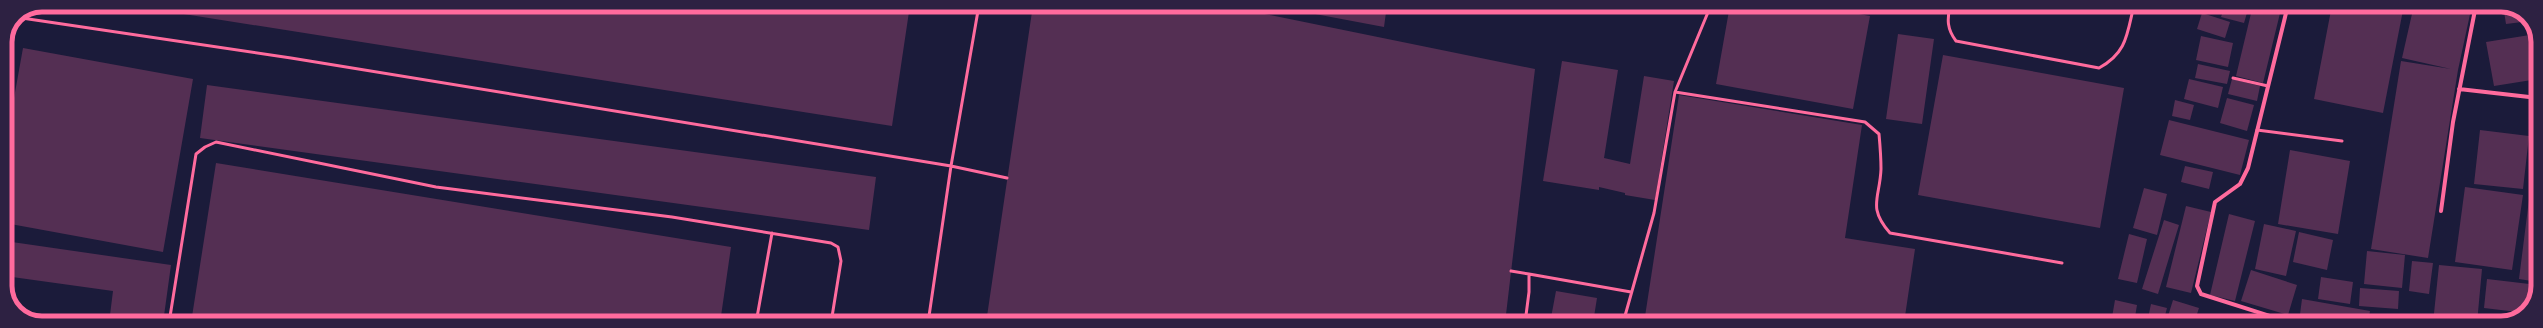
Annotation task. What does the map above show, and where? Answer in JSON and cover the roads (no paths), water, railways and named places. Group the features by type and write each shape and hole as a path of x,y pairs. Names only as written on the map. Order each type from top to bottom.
{"street":[{"path":"2270,316 2201,294 2197,286 2215,202 2240,184 2248,168 2286,12"},
{"path":"2441,211 2459,89 2475,12"},
{"path":"2459,89 2531,97"}],"lane":[{"path":"929,316 951,166 978,12"},
{"path":"1624,316 1654,213 1675,92 1708,12"},
{"path":"1948,12 1947,18 1949,31 1956,41 2099,68 2114,60 2125,45 2132,12"},
{"path":"24,18 290,58 951,166 1007,178"},
{"path":"2232,78 2268,86"},
{"path":"1675,92 1865,122 1879,134 1881,169 1875,207 1880,222 1890,233 2062,264"},
{"path":"2257,130 2342,141"},
{"path":"170,316 196,154 205,147 216,142 436,187 672,217 831,243 838,248 841,261 832,316"},
{"path":"757,316 772,233"},
{"path":"1511,271 1631,292"},
{"path":"1526,316 1530,292 1529,274"}]}
